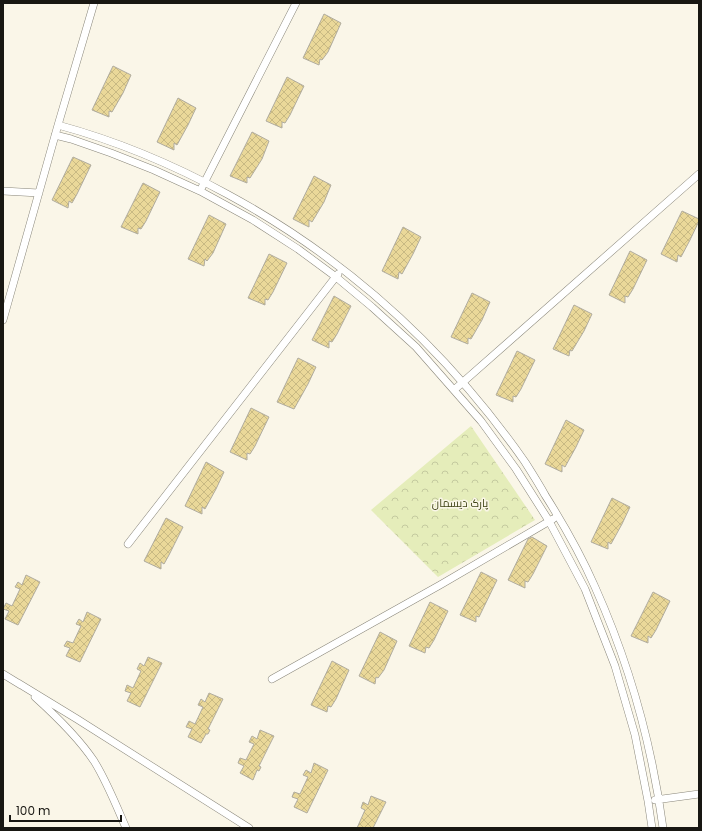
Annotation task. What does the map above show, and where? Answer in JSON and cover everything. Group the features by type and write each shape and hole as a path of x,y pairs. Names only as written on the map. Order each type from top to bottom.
{"street":[{"path":"3,320 94,3"},
{"path":"200,191 296,3"},
{"path":"58,125 114,142 159,160 205,182 259,211 304,241 380,299 419,336 462,382 487,412 525,463 558,516 595,586 616,638 631,682 645,734 659,800 662,828"},
{"path":"55,135 110,153 154,170 200,191 253,220 298,249 336,277 416,347 481,421 516,469 549,521 585,590 615,666 634,735 648,801 652,828"},
{"path":"454,390 699,174"},
{"path":"3,191 39,193"},
{"path":"128,544 342,269"},
{"path":"272,679 440,585 558,516"},
{"path":"3,674 249,828"},
{"path":"18,683 54,714 77,739 94,761 109,788 126,828"},
{"path":"648,801 699,794"}],"green space":[{"name":"پارک دیسمان","path":"471,426 535,520 438,577 371,510"}],"building":[{"path":"324,14 341,23 328,52 322,60 320,59 319,65 303,58"},
{"path":"113,66 131,75 112,112 109,111 109,117 92,110"},
{"path":"287,77 304,86 290,115 285,123 282,122 282,128 266,121"},
{"path":"178,98 196,108 177,145 174,143 174,150 157,142"},
{"path":"252,132 269,141 262,159 250,178 247,177 247,183 230,176"},
{"path":"73,157 91,165 72,203 69,201 68,208 52,200"},
{"path":"314,176 331,185 324,202 312,222 309,220 309,227 293,219"},
{"path":"143,183 160,192 146,221 141,229 138,228 138,234 121,227"},
{"path":"682,211 699,219 699,221 681,257 678,255 677,262 661,254"},
{"path":"209,215 226,224 213,253 207,261 205,259 204,266 188,259"},
{"path":"403,227 421,237 402,274 399,272 398,279 382,271"},
{"path":"630,251 647,260 633,289 628,297 625,296 625,303 609,295"},
{"path":"269,254 287,263 273,292 268,300 265,299 265,305 248,298"},
{"path":"472,293 490,302 471,339 468,338 468,344 451,337"},
{"path":"334,296 351,306 332,342 329,341 329,348 312,340"},
{"path":"574,305 592,314 572,351 570,350 569,356 553,349"},
{"path":"517,351 535,360 521,389 516,397 513,396 513,402 496,395"},
{"path":"298,358 316,367 294,409 277,402"},
{"path":"251,408 269,417 255,446 250,454 247,453 247,460 230,452"},
{"path":"566,420 584,430 565,467 562,465 562,472 545,464"},
{"path":"206,462 224,472 205,509 202,507 202,514 185,506"},
{"path":"612,498 630,507 611,544 608,542 608,549 591,542"},
{"path":"166,518 183,527 164,564 161,562 161,569 144,561"},
{"path":"532,537 547,546 528,582 525,581 525,588 508,580 528,539"},
{"path":"481,572 497,580 479,617 476,616 476,622 460,615"},
{"path":"26,575 40,582 18,625 5,619 9,611 3,609 6,603 12,606 20,589 15,587 18,582 22,585"},
{"path":"653,592 670,601 651,638 648,636 648,643 631,636"},
{"path":"430,602 448,611 434,640 429,648 426,647 425,653 409,646"},
{"path":"87,612 101,619 80,662 66,656 70,648 64,646 67,641 73,643 81,626 76,624 79,619 83,622"},
{"path":"380,632 397,641 384,670 378,678 376,677 375,684 359,676"},
{"path":"148,657 162,663 140,707 127,701 131,693 125,691 127,685 133,688 141,671 137,669 140,663 144,666"},
{"path":"332,661 349,670 336,699 331,707 328,706 327,712 311,705"},
{"path":"209,693 223,699 208,729 210,730 208,734 206,734 201,743 188,737 192,729 186,727 189,721 195,724 203,707 198,705 201,699 205,702"},
{"path":"260,730 274,736 259,766 261,767 259,771 257,770 253,780 240,773 244,766 238,763 240,758 246,760 254,744 249,742 252,736 257,739"},
{"path":"314,763 328,770 307,813 294,807 298,799 292,797 294,792 300,794 308,777 303,775 306,770 311,773"},
{"path":"371,796 386,802 373,828 357,828 365,810 361,808 363,802 368,805"}]}
